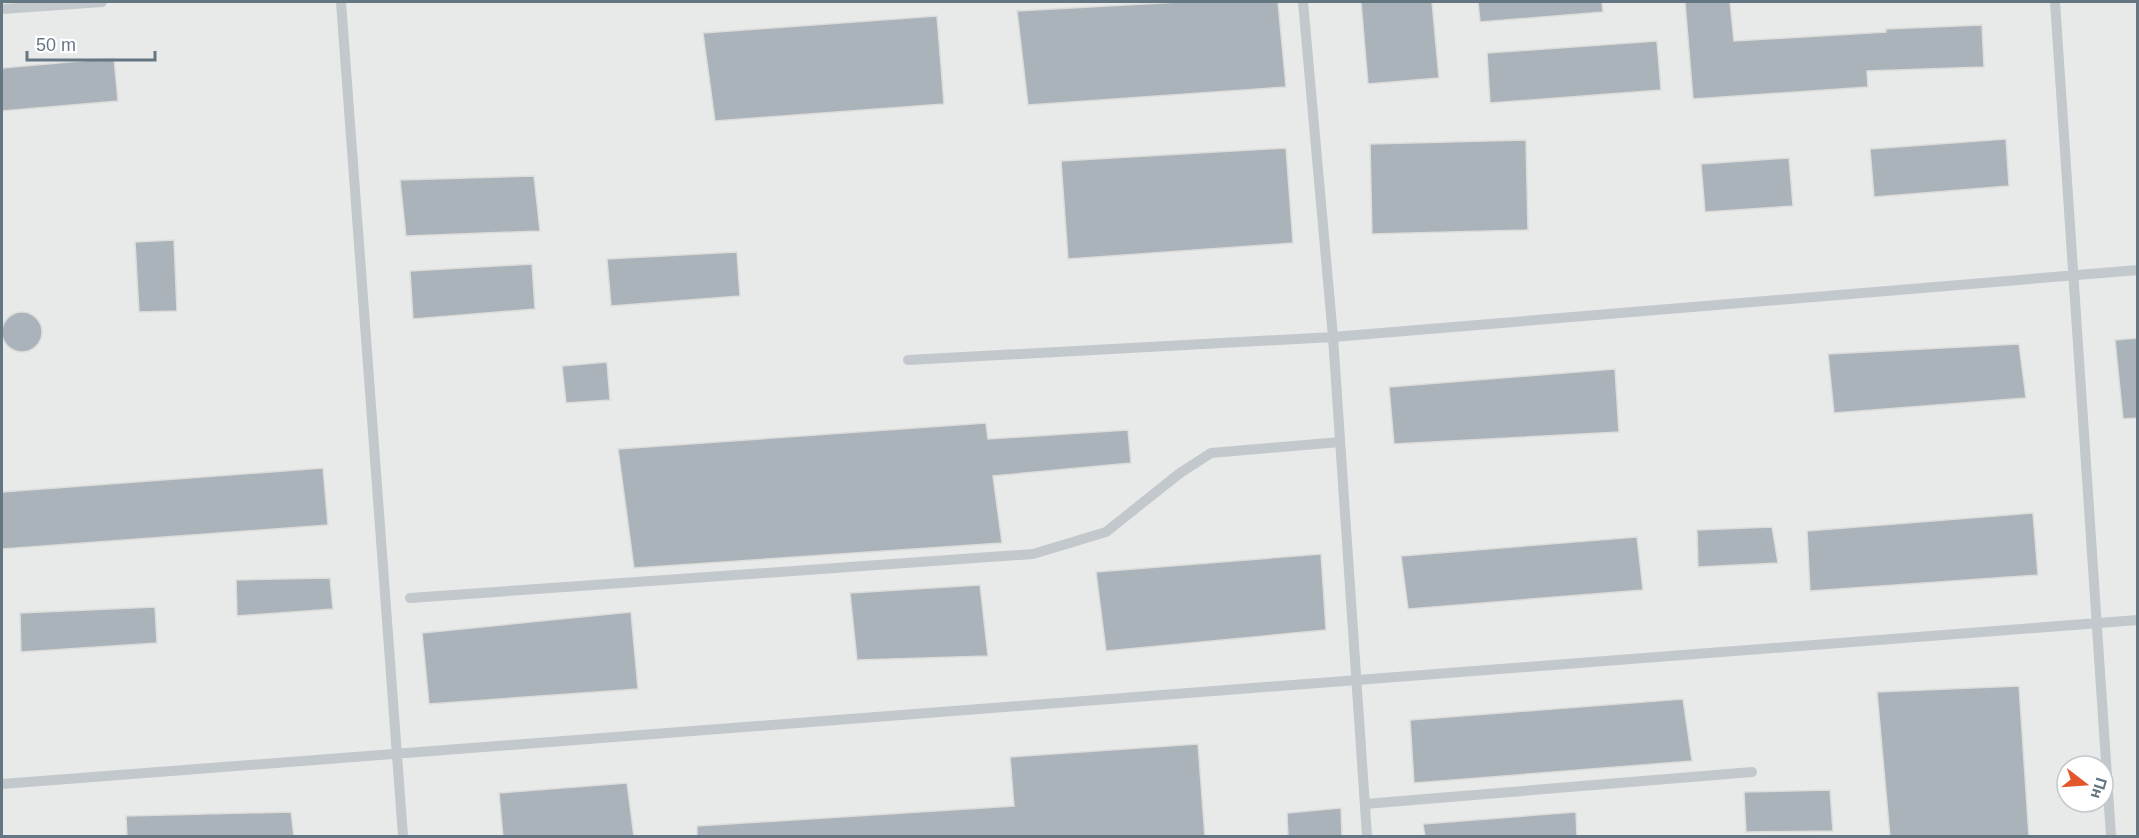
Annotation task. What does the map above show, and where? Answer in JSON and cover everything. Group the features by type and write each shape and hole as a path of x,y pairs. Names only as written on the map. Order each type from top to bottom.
{"lane":[{"path":"2,9 102,2"},
{"path":"341,2 403,837"},
{"path":"1303,2 1333,337 1367,837"},
{"path":"2055,2 2111,837"},
{"path":"908,360 1333,337 2138,270"},
{"path":"410,598 1033,554 1106,532 1180,473 1211,453 1340,442"},
{"path":"2,784 1355,678 2138,620"},
{"path":"1365,804 1752,772"}],"shaded area":[{"path":"2,2 2137,2 2137,836 2,836"}],"building":[{"path":"1180,2 1278,2 1286,87 1028,105 1017,11"},
{"path":"1361,2 1432,2 1439,78 1368,84"},
{"path":"1478,2 1602,2 1603,12 1480,22"},
{"path":"1685,2 1730,2 1734,41 1886,32 1886,29 1982,25 1984,67 1867,71 1868,87 1693,99"},
{"path":"937,16 944,104 715,121 703,33"},
{"path":"1657,41 1661,90 1490,103 1487,53"},
{"path":"114,58 118,101 2,111 2,68"},
{"path":"2006,139 2009,186 1874,197 1870,149"},
{"path":"1526,140 1528,230 1372,234 1370,144"},
{"path":"1286,148 1293,243 1068,259 1061,161"},
{"path":"1789,158 1793,206 1705,212 1701,164"},
{"path":"534,176 540,231 406,236 400,180"},
{"path":"174,240 177,311 139,312 135,242"},
{"path":"737,252 740,296 611,306 607,259"},
{"path":"532,264 535,309 413,319 410,271"},
{"path":"22,312 30,313 36,318 41,324 41,340 36,346 30,351 22,352 14,351 8,346 3,340 2,332 3,324 8,318 14,313"},
{"path":"2138,338 2138,418 2123,419 2115,340"},
{"path":"2019,344 2026,398 1834,413 1828,354"},
{"path":"607,362 610,400 566,403 562,366"},
{"path":"1615,369 1619,432 1394,444 1389,387"},
{"path":"986,423 988,439 1128,430 1131,463 993,476 1002,543 634,568 618,449"},
{"path":"323,468 328,525 2,549 2,492"},
{"path":"2033,513 2038,575 1810,591 1807,531"},
{"path":"1772,527 1778,563 1698,567 1697,530"},
{"path":"1637,537 1643,590 1408,609 1401,556"},
{"path":"1321,554 1326,630 1106,651 1096,572"},
{"path":"330,578 333,609 237,616 236,580"},
{"path":"980,585 988,656 857,660 850,593"},
{"path":"155,607 157,643 21,652 20,613"},
{"path":"631,612 638,689 429,704 422,633"},
{"path":"2019,686 2029,837 1890,837 1877,692"},
{"path":"1683,699 1692,761 1414,783 1410,720"},
{"path":"1198,744 1205,837 697,837 697,826 1014,806 1010,757"},
{"path":"627,783 634,837 503,837 499,793"},
{"path":"1830,790 1833,831 1746,832 1744,792"},
{"path":"1341,808 1342,837 1288,837 1287,813"},
{"path":"291,812 294,837 127,837 126,816"},
{"path":"1576,812 1577,837 1425,837 1423,824"}]}
